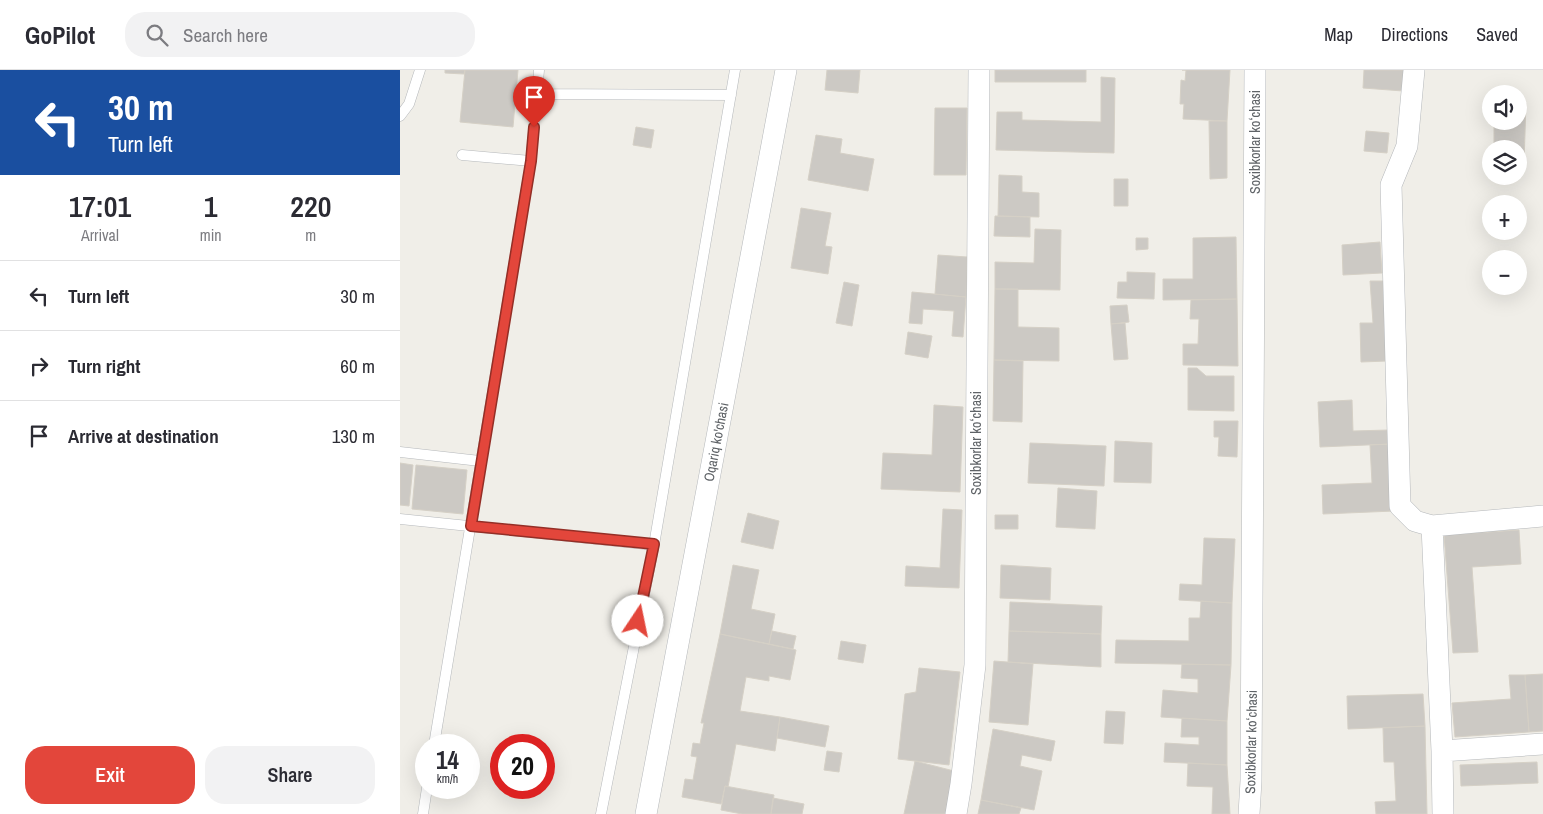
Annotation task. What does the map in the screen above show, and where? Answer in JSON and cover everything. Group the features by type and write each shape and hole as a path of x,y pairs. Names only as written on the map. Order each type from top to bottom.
{"street":[{"name":"Oqariq ko'chasi","path":"646,814 786,70"},
{"name":"Soxibkorlar koʻchasi","path":"956,814 975,666 979,70"},
{"name":"Soxibkorlar koʻchasi","path":"1249,814 1251,771 1255,70"},
{"path":"1414,70 1407,146 1391,185 1400,506 1415,521 1432,526 1543,516"},
{"path":"1432,526 1443,814"},
{"path":"1442,751 1543,744"}],"lane":[{"path":"400,116 409,104 420,70"},
{"path":"436,734 531,161 539,70"},
{"path":"601,814 654,544 734,70"},
{"path":"536,94 731,95"},
{"path":"462,155 531,161"},
{"path":"400,452 480,461"},
{"path":"400,519 654,544"},
{"path":"423,814 425,799"}],"building":[{"path":"445,70 465,70 464,74 445,73"},
{"path":"465,70 518,70 513,127 460,122"},
{"path":"827,70 860,70 858,93 825,90"},
{"path":"995,70 1086,70 1086,82 995,82"},
{"path":"1186,70 1230,70 1227,121 1183,119 1184,104 1180,104 1181,80 1185,81"},
{"path":"1364,70 1404,70 1403,91 1363,88"},
{"path":"1101,77 1115,78 1114,153 996,150 997,112 1022,112 1022,120 1101,122"},
{"path":"935,108 967,108 966,175 934,175"},
{"path":"1209,121 1227,121 1227,178 1210,179"},
{"path":"636,127 654,130 651,148 633,145"},
{"path":"1494,130 1525,130 1525,140 1494,140"},
{"path":"1366,131 1389,133 1387,153 1364,151"},
{"path":"816,135 842,139 840,153 874,159 868,191 808,180"},
{"path":"999,175 1022,176 1022,192 1039,193 1039,217 998,216"},
{"path":"1114,179 1128,179 1128,206 1114,206"},
{"path":"801,208 831,213 825,246 832,247 828,274 791,268"},
{"path":"995,216 1030,217 1030,237 994,236"},
{"path":"1035,229 1061,230 1060,290 995,289 995,262 1034,263"},
{"path":"1236,237 1237,299 1163,300 1163,279 1193,279 1193,238"},
{"path":"1136,238 1148,238 1148,249 1136,250"},
{"path":"1380,242 1382,273 1343,275 1342,245"},
{"path":"938,255 967,257 966,297 935,294"},
{"path":"1127,272 1155,273 1154,299 1117,298 1118,282 1127,282"},
{"path":"1370,281 1383,281 1387,361 1361,362 1360,323 1373,323"},
{"path":"844,282 859,285 852,326 836,323"},
{"path":"995,289 1018,289 1018,327 1059,328 1059,361 994,360"},
{"path":"912,292 966,297 963,337 952,336 954,311 923,309 922,324 909,323"},
{"path":"1237,299 1238,366 1183,365 1183,344 1198,344 1199,319 1190,319 1191,300"},
{"path":"1127,305 1129,322 1111,324 1110,306"},
{"path":"1125,323 1128,359 1114,360 1111,324"},
{"path":"908,332 932,336 928,358 905,354"},
{"path":"994,360 1023,361 1022,422 993,421"},
{"path":"1188,368 1197,368 1206,376 1234,376 1234,411 1188,410"},
{"path":"1352,400 1353,431 1389,430 1390,444 1320,447 1318,402"},
{"path":"934,405 963,407 960,492 881,489 883,453 932,455"},
{"path":"1214,421 1238,421 1237,457 1218,456 1219,437 1214,437"},
{"path":"1115,441 1152,443 1151,483 1114,482"},
{"path":"1030,443 1106,446 1104,486 1028,483"},
{"path":"1390,444 1394,511 1323,514 1322,485 1372,483 1370,445"},
{"path":"400,463 413,465 409,506 400,505"},
{"path":"416,465 467,470 463,514 412,509"},
{"path":"1058,488 1097,491 1095,529 1056,527"},
{"path":"943,509 962,510 959,588 905,586 906,566 940,568"},
{"path":"748,513 779,521 773,549 741,542"},
{"path":"995,515 1018,515 1018,529 995,529"},
{"path":"1519,530 1521,564 1472,567 1478,652 1453,653 1444,535"},
{"path":"1204,538 1235,539 1232,603 1179,600 1180,584 1202,585"},
{"path":"733,565 759,570 751,609 775,614 769,644 720,634"},
{"path":"1001,565 1051,568 1050,600 1000,598"},
{"path":"1201,601 1232,603 1231,665 1115,663 1116,640 1189,641 1189,618 1200,618"},
{"path":"1010,602 1102,606 1101,634 1009,631"},
{"path":"772,631 796,636 793,649 769,644"},
{"path":"1009,631 1101,634 1101,667 1008,662"},
{"path":"720,634 796,650 790,680 769,676 769,681 746,677 740,711 780,717 775,751 736,744 728,787 725,786 721,804 682,797 685,779 693,780 697,757 691,756 693,743 700,744 704,723 701,723"},
{"path":"841,641 866,645 863,663 838,659"},
{"path":"994,661 1033,664 1028,725 989,722"},
{"path":"1182,664 1231,665 1227,721 1161,717 1163,690 1198,693 1198,679 1181,678"},
{"path":"919,668 960,672 949,765 898,759 905,694 916,692"},
{"path":"1543,674 1543,731 1529,732 1525,675"},
{"path":"1509,675 1525,675 1529,732 1455,737 1452,703 1511,699"},
{"path":"1423,694 1425,726 1348,729 1347,696"},
{"path":"1106,711 1125,712 1123,744 1104,743"},
{"path":"780,717 829,726 825,747 777,738"},
{"path":"1182,718 1227,721 1227,765 1164,762 1165,743 1199,745 1199,737 1181,737"},
{"path":"1425,726 1427,814 1376,814 1375,802 1396,801 1394,762 1384,762 1383,728"},
{"path":"993,729 1055,741 1051,761 1022,755 1020,766 1042,771 1034,810 981,800"},
{"path":"827,751 842,753 839,772 824,770"},
{"path":"915,761 954,771 946,814 904,814"},
{"path":"1537,762 1538,783 1461,786 1460,765"},
{"path":"1188,763 1227,765 1230,814 1212,814 1213,787 1187,786"},
{"path":"725,786 774,795 771,814 742,814 721,810"},
{"path":"773,798 804,804 802,814 771,814"},
{"path":"981,800 1021,808 1019,814 978,814"}],"route":[{"path":"534,127 531,161 480,461 471,526 654,544 638,621"}]}
